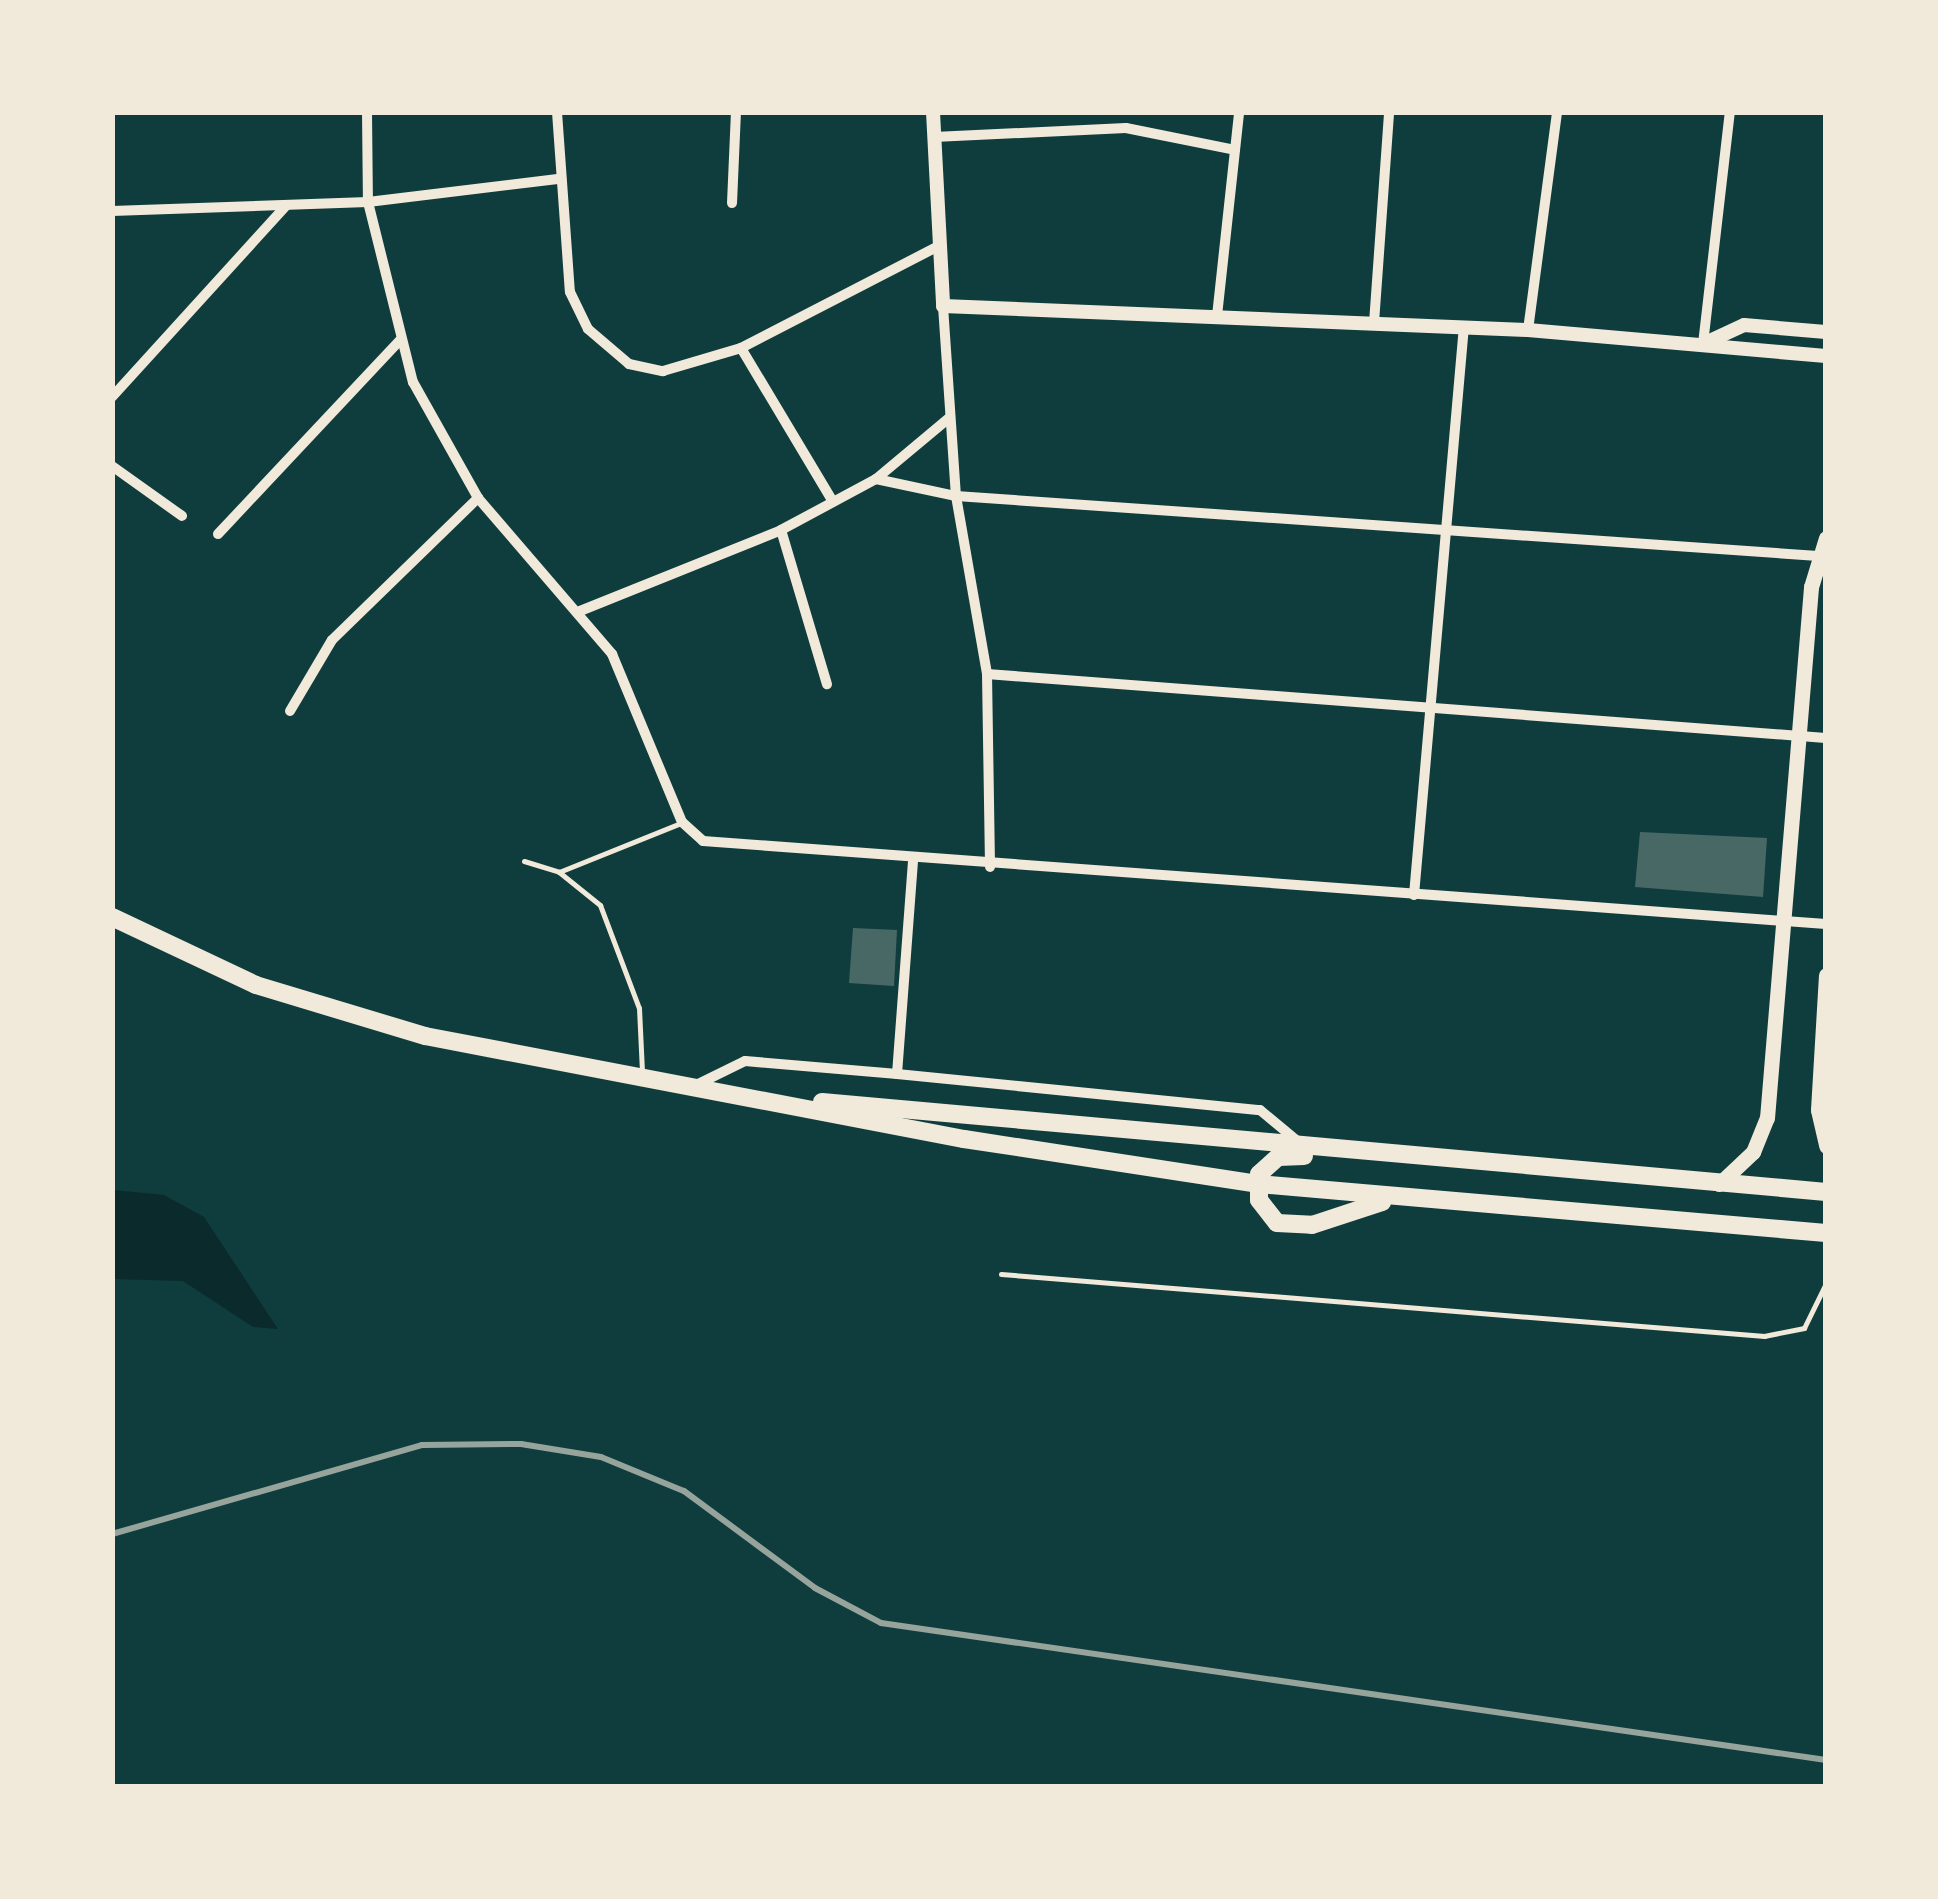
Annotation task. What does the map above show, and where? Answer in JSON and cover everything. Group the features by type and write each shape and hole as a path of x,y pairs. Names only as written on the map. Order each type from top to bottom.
{"highway":[{"path":"112,917 317,1006 691,1088 1258,1184 1826,1234"},
{"path":"717,1092 1826,1192"},
{"path":"1410,1198 1289,1227 1269,1218 1258,1184 1263,1168 1289,1154 1449,1159"}],"main road":[{"path":"1720,1184 1754,1152 1768,1118 1799,736 1818,556 1826,538"},
{"path":"1826,975 1818,1117 1826,1146"}],"street":[{"path":"366,112 368,202 400,340 443,443 478,498 580,611 626,679 682,822 715,845 1826,924"},
{"path":"557,112 558,178 570,292 606,350 663,370 741,348 939,246"},
{"path":"732,202 736,112"},
{"path":"933,112 948,418 956,496 987,674 990,867"},
{"path":"1217,316 1239,112"},
{"path":"1374,323 1389,112"},
{"path":"1528,330 1557,112"},
{"path":"1702,344 1730,112"},
{"path":"934,137 1126,128 1235,150"},
{"path":"112,210 368,202 558,178"},
{"path":"112,397 286,206"},
{"path":"943,306 1464,326 1826,356"},
{"path":"1702,344 1744,325 1826,332"},
{"path":"1414,895 1464,326"},
{"path":"218,534 400,340"},
{"path":"741,348 833,502"},
{"path":"580,611 780,530 876,479 948,418"},
{"path":"112,466 182,516"},
{"path":"876,479 956,496 1818,556"},
{"path":"290,712 332,640 478,498"},
{"path":"780,530 827,684"},
{"path":"987,674 1826,738"},
{"path":"897,1074 913,862"},
{"path":"691,1088 745,1061 897,1074 1260,1110 1303,1145"}],"lane":[{"path":"559,872 682,822"},
{"path":"524,861 559,872 600,905 622,948 639,1008 643,1079"},
{"path":"1001,1274 1764,1336 1804,1328 1826,1284"}],"water":[{"path":"113,1190 164,1195 204,1217 278,1329 253,1327 183,1281 113,1279"}],"building":[{"path":"1640,832 1767,838 1763,897 1635,887"},
{"path":"853,928 897,930 894,986 849,983"}],"railway":[{"path":"112,1534 422,1445 521,1444 601,1457 684,1491 815,1588 881,1623 1826,1760"}]}
